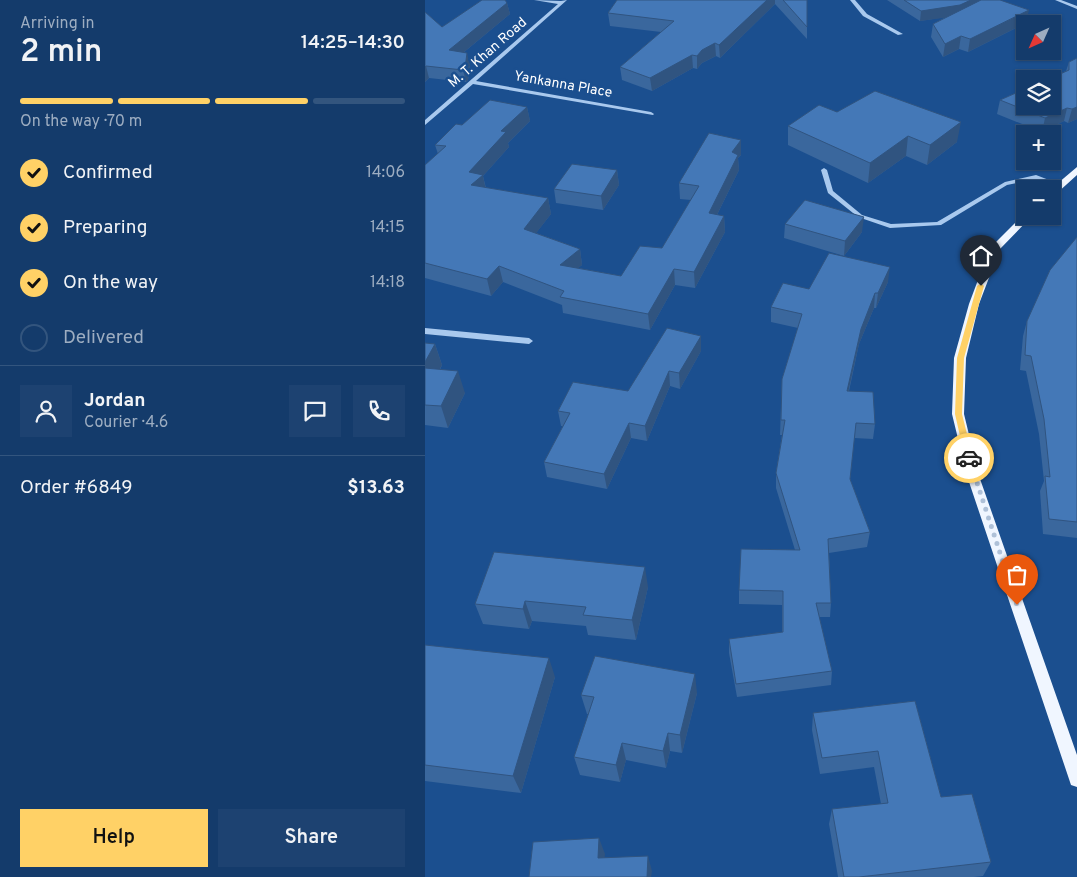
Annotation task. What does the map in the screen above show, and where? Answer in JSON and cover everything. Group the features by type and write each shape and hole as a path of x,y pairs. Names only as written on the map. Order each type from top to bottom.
{"main road":[{"path":"1061,184 1077,170"},
{"path":"1018,225 995,248 974,304 960,358 959,414 973,476 1077,779"}],"street":[{"path":"536,0 563,2"},
{"path":"852,0 865,14 900,34"},
{"path":"1057,0 1077,8"},
{"name":"M. T. Khan Road","path":"425,123 563,2"},
{"name":"Yankanna Place","path":"472,82 651,114"},
{"path":"823,170 830,192 860,216 890,226 939,224 1005,184 1016,182"},
{"path":"1023,180 1036,177 1041,180"},
{"path":"425,331 529,342"}],"building":[{"path":"482,0 505,0 507,3 449,50 467,53 465,68 463,70 425,67 425,12 442,27"},
{"path":"617,0 767,0 719,45 715,43 702,50 697,56 692,55 650,78 620,67 674,21 608,13"},
{"path":"783,0 807,0 807,27"},
{"path":"904,0 971,0 960,5 921,11"},
{"path":"981,0 1000,0 1029,10 970,39 961,36 945,44 933,24"},
{"path":"1077,58 1077,107 1061,111 1061,74 1069,70 1069,62"},
{"path":"875,91 961,122 930,145 908,136 870,163 788,126 819,105 837,112"},
{"path":"1016,93 1016,106 1000,100"},
{"path":"490,100 527,107 501,131 506,132 469,172 483,175 471,185 548,198 524,229 580,249 560,265 621,276 640,246 662,248 699,186 679,183 709,133 741,140 732,152 738,155 709,213 724,216 694,272 674,269 648,314 560,297 564,291 499,266 487,279 425,263 425,165 446,146 435,145 456,124 462,125"},
{"path":"1038,115 1052,115 1045,118"},
{"path":"572,164 617,170 601,196 554,189"},
{"path":"805,200 864,217 845,241 785,224"},
{"path":"1077,237 1077,522 1049,519 1045,476 1050,477 1044,419 1031,356 1025,355 1027,321 1050,270"},
{"path":"829,253 890,267 878,293 875,293 861,329 847,391 873,392 875,424 856,423 850,479 870,532 828,539 831,603 816,603 832,671 736,684 729,639 783,632 783,591 739,590 741,549 800,550 776,473 785,420 781,420 782,379 802,314 771,307 783,283 809,289"},
{"path":"667,328 701,336 679,373 669,371 645,426 629,423 604,474 544,462 570,413 558,411 573,382 628,391"},
{"path":"425,343 435,344 425,362"},
{"path":"425,368 458,371 441,406 425,405"},
{"path":"494,552 645,567 632,620 583,615 586,607 525,601 523,609 475,604"},
{"path":"425,645 549,658 513,776 425,765"},
{"path":"595,656 695,674 680,735 668,733 663,751 622,743 616,765 574,757 594,697 581,695"},
{"path":"915,701 941,797 972,794 991,862 859,877 844,877 832,809 888,803 878,751 822,758 813,713"},
{"path":"599,838 598,858 648,856 647,877 529,877 533,842"}],"way so far":[{"path":"969,458 973,476 1017,605"}],"route":[{"path":"969,458 959,414 960,358 974,304 981,286"}]}
